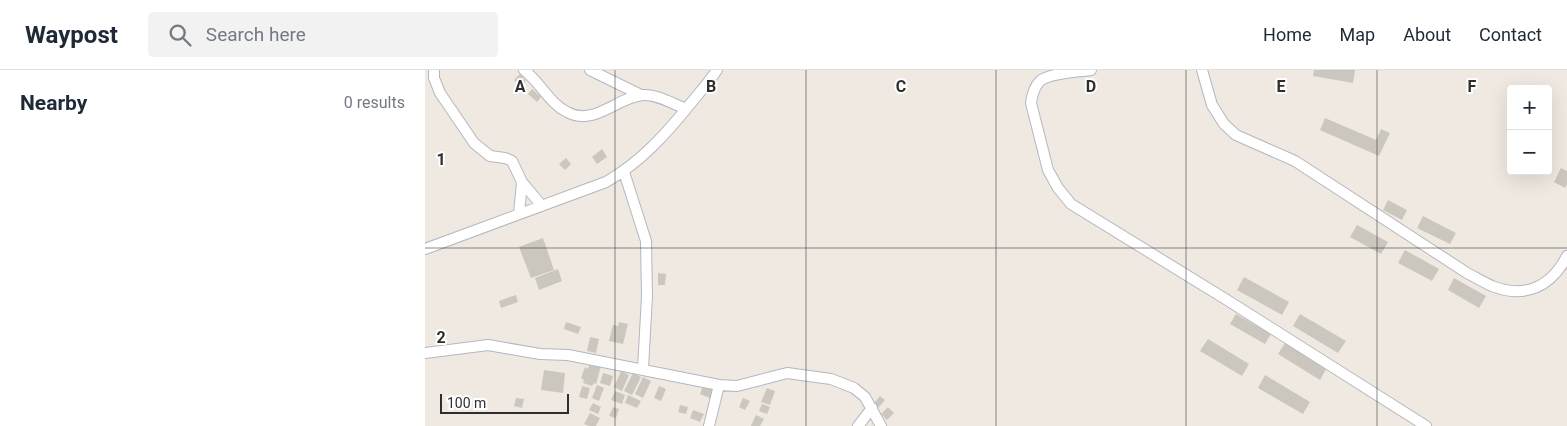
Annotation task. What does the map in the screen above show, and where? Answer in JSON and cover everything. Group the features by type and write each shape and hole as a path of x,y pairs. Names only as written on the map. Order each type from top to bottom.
{"street":[{"path":"523,70 557,105 569,113 587,117 641,95"},
{"path":"590,70 641,95 652,96 686,109"},
{"path":"425,249 606,182 624,172 643,157 670,129 717,70"},
{"path":"1091,70 1050,76 1041,81 1033,93 1031,103 1049,170 1058,188 1071,204 1426,426"},
{"path":"1202,70 1213,105 1224,124 1236,135 1295,161 1467,272 1492,286 1514,292 1537,288 1553,278 1567,256"},
{"path":"431,75 440,93 474,143 490,156 512,161 522,182 542,206"},
{"path":"624,172 646,241 647,296 643,369"},
{"path":"519,214 522,182"},
{"path":"425,353 488,345 540,354 568,355 719,385 737,386 787,374 831,379 853,388 865,397 881,426"},
{"path":"709,426 719,385"},
{"path":"858,426 871,408"}],"building":[{"path":"1314,70 1355,70 1353,83 1313,76"},
{"path":"520,74 526,81 520,87 514,80"},
{"path":"532,89 541,97 537,102 528,94"},
{"path":"1325,118 1376,140 1381,129 1390,133 1379,156 1320,130"},
{"path":"602,149 607,157 597,164 592,157"},
{"path":"566,158 571,164 565,170 559,164"},
{"path":"1561,168 1567,171 1567,184 1565,188 1554,182"},
{"path":"1388,200 1407,210 1402,220 1383,210"},
{"path":"1423,216 1456,233 1450,244 1417,228"},
{"path":"1357,225 1388,242 1381,254 1350,237"},
{"path":"543,238 554,270 531,278 519,247"},
{"path":"1405,250 1439,269 1432,281 1398,263"},
{"path":"558,269 562,281 539,290 535,278"},
{"path":"658,273 666,274 665,285 658,285"},
{"path":"1244,277 1289,302 1282,315 1237,290"},
{"path":"1454,278 1486,296 1479,308 1448,290"},
{"path":"516,295 518,302 501,308 499,301"},
{"path":"1236,314 1271,334 1265,344 1230,324"},
{"path":"1300,314 1346,341 1338,353 1293,326"},
{"path":"566,322 581,327 578,334 564,329"},
{"path":"619,322 628,324 623,344 609,341 613,325 618,326"},
{"path":"590,337 599,339 596,353 587,351"},
{"path":"1208,339 1249,364 1242,376 1200,351"},
{"path":"1285,343 1326,369 1320,380 1278,354"},
{"path":"590,362 601,366 596,384 594,383 592,386 583,383 584,380 581,378 585,367 588,369"},
{"path":"544,370 565,373 563,393 541,390"},
{"path":"621,371 629,375 622,391 614,387"},
{"path":"603,373 613,376 610,386 600,383"},
{"path":"633,373 641,377 632,395 624,391"},
{"path":"1265,375 1310,402 1303,414 1258,388"},
{"path":"643,377 651,381 643,398 635,394"},
{"path":"597,385 604,388 599,401 592,398"},
{"path":"582,386 590,388 587,399 579,397"},
{"path":"659,386 666,389 661,401 654,398"},
{"path":"703,386 715,390 712,399 700,394"},
{"path":"767,388 775,391 770,405 761,402"},
{"path":"615,391 625,395 622,404 611,400"},
{"path":"628,395 641,401 637,408 625,403"},
{"path":"880,396 885,400 878,408 874,403"},
{"path":"516,398 524,399 522,408 514,406"},
{"path":"743,398 750,401 745,410 739,407"},
{"path":"593,403 601,407 598,414 589,410"},
{"path":"762,404 770,407 767,414 759,411"},
{"path":"680,405 688,407 686,414 678,412"},
{"path":"613,407 619,409 616,418 609,416"},
{"path":"888,407 894,413 887,420 881,414"},
{"path":"693,410 704,414 700,422 690,418"},
{"path":"590,413 600,418 596,426 584,424"},
{"path":"756,415 764,419 760,426 751,426"}]}
